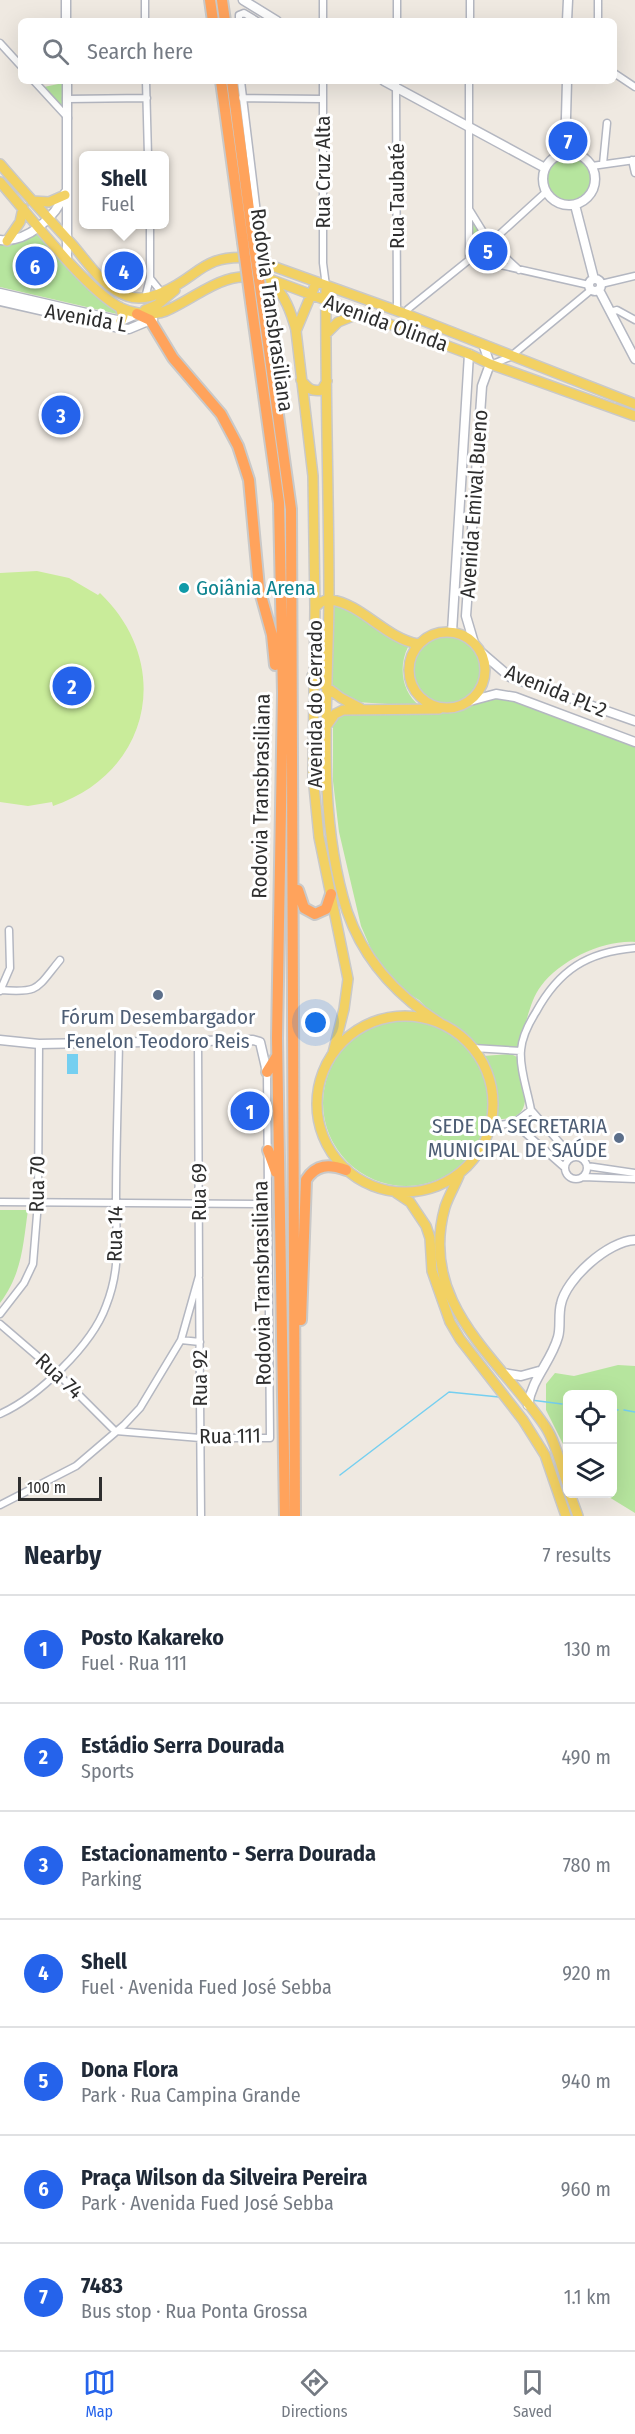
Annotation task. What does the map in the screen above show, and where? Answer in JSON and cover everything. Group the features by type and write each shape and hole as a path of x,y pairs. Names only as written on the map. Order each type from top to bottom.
{"highway":[{"path":"210,0 213,18"},
{"path":"222,0 225,18"},
{"name":"Rodovia Transbrasiliana","path":"222,84 248,241"},
{"name":"Rodovia Transbrasiliana","path":"232,84 279,503 282,718 277,1056 285,1516"},
{"name":"Rodovia Transbrasiliana","path":"256,301 291,509 295,1516"},
{"path":"137,314 150,320 173,358 221,414 237,446 249,480 259,588 272,634 277,692 282,718"},
{"path":"293,869 301,904 308,911 315,914 323,912 328,906 331,894"},
{"path":"267,1072 277,1056"},
{"path":"268,1150 275,1166 280,1201"},
{"path":"295,1362 303,1300 306,1180 310,1173 323,1166 346,1170"},
{"path":"278,1516 286,1479"}],"main road":[{"path":"0,164 115,290 125,296 145,298 137,314"},
{"path":"0,183 67,259 107,299 120,307 137,314 157,304 180,283"},
{"path":"32,201 49,202 65,195"},
{"path":"4,241 20,222 23,208"},
{"name":"Avenida Olinda","path":"145,298 162,293 180,283 196,269 214,261 235,257 263,264 401,313 635,404"},
{"name":"Avenida Olinda","path":"137,314 168,310 223,279 252,276 267,278 490,364 635,416"},
{"path":"267,278 279,289 291,312 296,332"},
{"name":"Avenida do Cerrado","path":"316,283 296,332 313,476 315,608 312,676 313,776 319,837 348,980 345,1009 333,1053"},
{"name":"Avenida do Cerrado","path":"326,286 329,576 327,806 347,910 357,936 384,979 410,1004 441,1023"},
{"path":"120,307 123,316 121,321"},
{"path":"326,334 338,322 358,314"},
{"path":"301,380 309,389 316,391 322,390 327,381"},
{"path":"329,576 336,592 350,608"},
{"path":"315,608 328,600 350,608 402,641 418,644"},
{"path":"328,724 335,714 343,710 360,708 425,711 457,707 470,701 479,692 484,679 485,666 482,653 474,643 452,632 434,634 418,644 409,663 411,684 423,701 443,708"},
{"path":"312,676 360,708"},
{"path":"395,1192 418,1191 441,1185 460,1173 476,1157 491,1126 494,1095 489,1074 473,1048 462,1036 441,1023 411,1016 381,1019 354,1032 333,1053 321,1075 316,1101 319,1126 329,1150 346,1170 364,1183 395,1192 410,1202 426,1226 430,1238 432,1271 450,1322 460,1339 529,1429 545,1455 566,1516"},
{"path":"460,1173 446,1206 440,1239 441,1269 460,1319 546,1428 563,1475"},
{"path":"571,1498 578,1516"}],"street":[{"path":"66,0 66,18"},
{"path":"145,0 145,18"},
{"path":"243,0 264,18"},
{"path":"323,0 323,18"},
{"path":"397,0 397,18"},
{"path":"470,0 470,18"},
{"path":"567,18 568,0"},
{"path":"598,0 598,18"},
{"path":"239,18 239,15 244,13 252,18"},
{"path":"0,43 18,63"},
{"path":"617,75 635,87"},
{"path":"37,84 68,118"},
{"path":"67,84 69,184 67,259"},
{"path":"146,84 148,151"},
{"path":"242,84 263,264"},
{"name":"Rua Cruz Alta","path":"323,84 322,263 326,286"},
{"path":"396,84 545,168"},
{"name":"Rua Taubaté","path":"396,84 401,313"},
{"path":"469,84 469,258"},
{"path":"565,153 567,84"},
{"path":"66,99 147,98"},
{"path":"242,98 323,99"},
{"path":"603,165 607,123"},
{"path":"565,153 582,156 592,166 595,177 591,193 575,205 558,204 546,192 542,182 545,168 550,160 565,153"},
{"path":"592,166 633,160 635,173"},
{"path":"4,241 18,239 39,227 48,219 65,195 69,184"},
{"path":"401,313 489,243 546,192"},
{"path":"575,205 595,286 635,359"},
{"path":"469,208 489,243 519,270"},
{"path":"145,298 150,278 150,229"},
{"path":"469,258 595,286"},
{"name":"Rua Cruz Alta","path":"316,283 322,263"},
{"path":"484,346 490,364 500,364 595,286 635,276"},
{"path":"150,278 162,293"},
{"name":"Avenida L","path":"0,293 22,303 119,328 129,329 168,310"},
{"name":"Avenida L","path":"0,301 121,321 137,314"},
{"path":"609,312 616,310 635,320"},
{"name":"Avenida Emival Bueno","path":"452,632 469,354"},
{"name":"Avenida Emival Bueno","path":"474,643 466,616 479,422 484,377 490,364"},
{"path":"467,410 475,411 479,422"},
{"path":"458,554 462,572 469,576"},
{"name":"Avenida PL-2","path":"482,653 510,677 635,721"},
{"name":"Avenida PL-2","path":"470,701 496,694 515,697 635,742"},
{"path":"9,930 10,968 0,991 35,990 60,960"},
{"path":"635,948 609,950 584,960 562,975 545,994 530,1022 521,1051 531,1110 572,1157 583,1160 587,1166 635,1173"},
{"path":"0,1040 39,1044 260,1042 267,1072"},
{"name":"Rua 69","path":"0,1505 76,1466 115,1431 140,1408 181,1340 199,1276 198,1041"},
{"name":"Rua 14","path":"0,1414 17,1406 57,1373 93,1330 106,1306 119,1254 116,1205 119,1043"},
{"name":"Rua 70","path":"0,1314 24,1283 33,1264 38,1202 39,1044"},
{"path":"473,1048 521,1051"},
{"name":"Rua 111","path":"115,1431 200,1438 266,1440 271,1433 267,1072"},
{"path":"491,1126 514,1123 531,1110"},
{"path":"514,1123 564,1167 565,1173 571,1179 583,1177 635,1179"},
{"path":"564,1167 572,1157"},
{"path":"583,1177 587,1166"},
{"path":"0,1202 116,1205 268,1204"},
{"path":"528,1405 539,1371 558,1336 561,1303 568,1287 582,1270 610,1248 635,1240"},
{"name":"Rua 92","path":"199,1276 201,1516"},
{"name":"Rua 74","path":"0,1324 57,1373 115,1431"},
{"path":"181,1340 200,1342"},
{"path":"503,1373 521,1376 539,1371"}],"green space":[{"path":"63,84 64,108 44,87"},
{"path":"568,156 584,163 591,179 584,195 568,202 552,195 545,179 552,163"},
{"path":"471,217 486,242 470,252"},
{"path":"39,231 97,297 118,311 117,314 0,287 0,245 19,242"},
{"path":"489,244 514,268 472,257"},
{"path":"37,571 69,578 98,595 100,593 123,621 138,652 143,683 141,714 130,743 112,769 86,790 53,806 52,802 28,806 0,802 0,573"},
{"path":"339,605 408,647 403,663 404,679 409,694 420,706 356,702 331,686 331,608"},
{"path":"446,634 459,637 471,644 478,656 481,669 478,682 471,694 459,701 446,704 433,701 421,694 414,682 411,669 414,656 421,644 433,637"},
{"path":"501,696 635,745 635,942 609,944 596,948 559,968 541,986 534,998 518,1047 512,1049 476,1045 462,1032 432,1013 419,1000 384,979 361,926 339,832 333,781 333,724 337,715 347,711 443,713"},
{"path":"406,1020 422,1021 438,1026 465,1044 483,1071 488,1087 488,1119 483,1135 465,1162 438,1180 422,1185 406,1186 390,1185 374,1180 347,1162 329,1135 324,1119 323,1103 324,1087 329,1071 347,1044 374,1026 390,1021"},
{"path":"511,1054 517,1057 523,1079 525,1100 518,1115 495,1119 495,1085 483,1056"},
{"path":"0,1210 28,1210 17,1270 0,1303"},
{"path":"618,1365 635,1366 635,1513 611,1498 617,1498 617,1390 563,1390 563,1444 546,1410 546,1384 555,1373 574,1376"}],"water":[{"path":"67,1054 78,1054 78,1074 67,1074"}],"waterway":[{"path":"340,1475 449,1392 499,1397"},
{"path":"531,1400 562,1404"},
{"path":"624,1410 635,1412"}],"place":[{"name":"7483","path":"568,141"},
{"name":"Dona Flora","path":"488,251"},
{"name":"Praça Wilson da Silveira Pereira","path":"35,266"},
{"name":"Shell","path":"124,271"},
{"name":"Estacionamento - Serra Dourada","path":"61,415"},
{"name":"Goiânia Arena","path":"184,588"},
{"name":"Estádio Serra Dourada","path":"72,686"},
{"name":"Fórum Desembargador Fenelon Teodoro Reis","path":"158,995"},
{"name":"Posto Kakareko","path":"250,1111"},
{"name":"SEDE DA SECRETARIA MUNICIPAL DE SAÚDE","path":"619,1138"}]}
